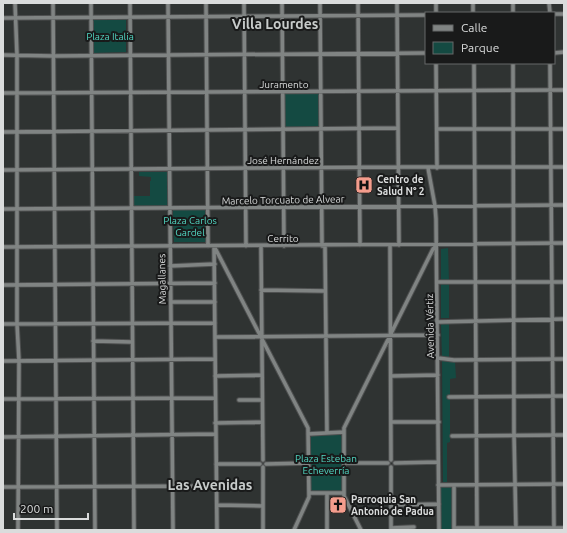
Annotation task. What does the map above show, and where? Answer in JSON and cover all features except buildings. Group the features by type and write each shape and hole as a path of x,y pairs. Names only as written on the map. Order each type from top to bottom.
{"street":[{"path":"15,3 17,55 17,324 19,361 18,530"},
{"path":"53,3 56,530"},
{"path":"91,3 95,530"},
{"path":"130,3 134,530"},
{"name":"Magallanes","path":"168,3 172,530"},
{"path":"206,3 208,246"},
{"path":"244,3 246,246"},
{"path":"282,3 284,246"},
{"path":"320,3 321,207 324,246 327,433"},
{"path":"358,3 360,245"},
{"path":"397,3 398,245"},
{"path":"3,18 425,15"},
{"path":"3,55 53,56 425,53"},
{"path":"436,64 438,129 437,168"},
{"path":"474,64 474,282 478,485 477,529"},
{"path":"513,64 514,435 516,529"},
{"path":"550,64 554,529"},
{"name":"Juramento","path":"3,93 244,91 436,92 564,90"},
{"path":"3,132 398,128"},
{"path":"438,129 564,129"},
{"name":"José Hernández","path":"3,170 564,167"},
{"name":"Avenida Vértiz","path":"428,168 435,206 437,245 439,530"},
{"name":"Marcelo Torcuato de Alvear","path":"3,209 564,205"},
{"name":"Cerrito","path":"3,247 324,246 564,243"},
{"path":"344,463 388,463 388,461 391,460 390,245"},
{"path":"361,530 345,499 344,493 345,426 433,249 437,245"},
{"path":"214,246 217,530"},
{"path":"214,246 262,336 307,426 310,493 294,530"},
{"path":"261,246 261,462 263,467 263,530"},
{"path":"170,266 215,264"},
{"path":"437,282 564,282"},
{"path":"3,285 215,283"},
{"path":"261,290 325,291"},
{"path":"171,302 215,302"},
{"path":"438,322 564,319"},
{"path":"3,324 215,323"},
{"path":"215,338 326,335 438,335"},
{"path":"93,342 132,342"},
{"path":"438,358 454,360 564,359"},
{"path":"3,361 215,359"},
{"path":"215,376 262,375"},
{"path":"391,376 438,375"},
{"path":"449,397 564,396"},
{"path":"3,399 215,398"},
{"path":"239,400 262,400"},
{"path":"215,423 262,422"},
{"path":"391,422 439,422"},
{"path":"308,434 344,432"},
{"path":"3,437 216,434"},
{"path":"452,436 564,435"},
{"path":"391,460 394,463"},
{"path":"216,464 265,461 266,464 309,463"},
{"path":"391,466 394,465 394,463 438,462"},
{"path":"388,463 389,466 391,466 391,529 414,527"},
{"path":"263,467 266,466 266,464"},
{"path":"438,485 564,484"},
{"path":"454,485 454,529 564,528"},
{"path":"3,487 216,486"},
{"path":"310,493 344,493"},
{"path":"327,493 327,530"},
{"path":"391,504 438,504"},
{"path":"216,505 263,506"}],"green space":[{"name":"Plaza Italia","path":"93,19 126,19 126,52 94,53"},
{"path":"282,92 321,92 320,129 283,130"},
{"path":"139,172 168,172 168,207 133,207 133,196 150,196 151,177 139,176"},
{"name":"Plaza Carlos Gardel","path":"173,210 206,210 206,242 174,242"},
{"path":"448,248 449,281 441,281 441,249"},
{"path":"441,283 449,283 449,318 441,318"},
{"path":"441,323 449,323 449,358 442,357"},
{"path":"442,360 455,361 456,378 450,379 450,442 447,443 447,482 443,482"},
{"name":"Plaza Esteban Echeverría","path":"313,435 340,435 342,437 343,489 341,491 314,492 311,490 310,438"},
{"path":"440,486 452,486 453,530 441,530"}],"place":[{"name":"Centro de Salud N° 2","path":"364,185"},
{"name":"Parroquia San Antonio de Padua","path":"338,505"}],"district":[{"name":"Villa Lourdes","path":"275,24"},
{"name":"Las Avenidas","path":"210,485"}]}
